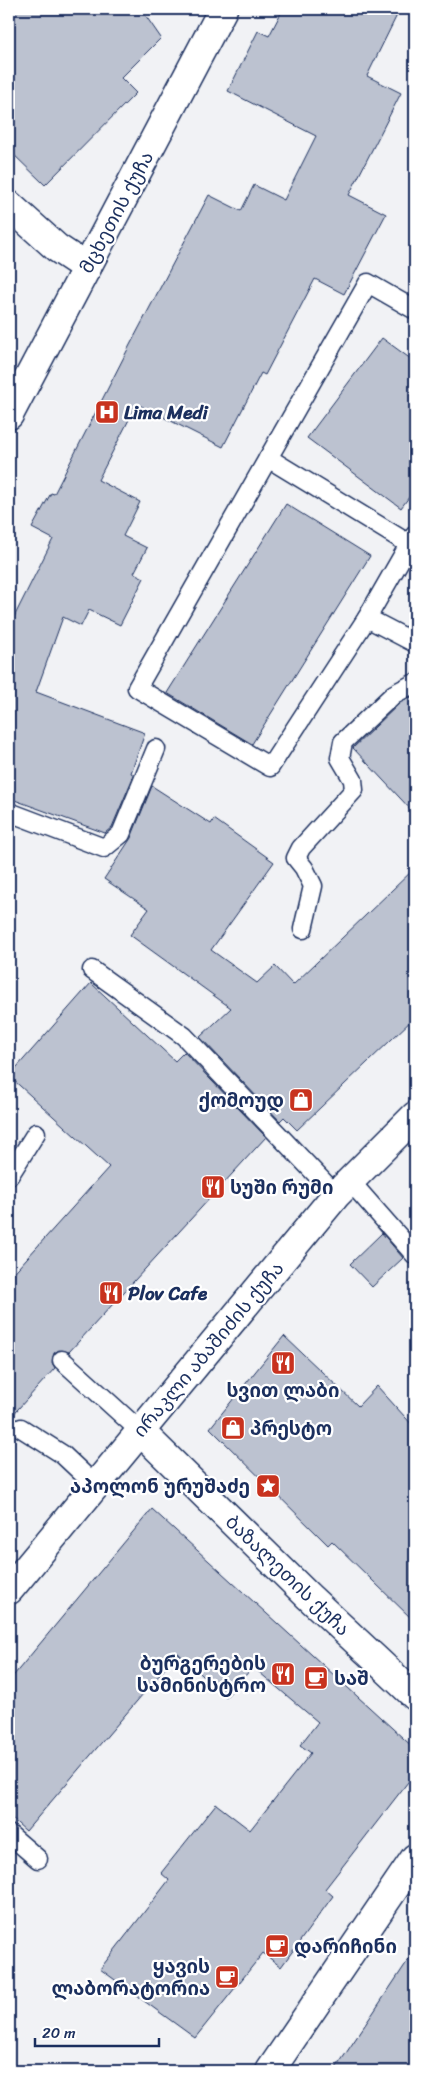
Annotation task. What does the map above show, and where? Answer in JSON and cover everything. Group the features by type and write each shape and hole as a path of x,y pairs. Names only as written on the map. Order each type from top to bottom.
{"street":[{"name":"მცხეთის ქუჩა","path":"9,415 223,9"},
{"path":"9,205 57,248 87,268"},
{"name":"ირაკლი აბაშიძის ქუჩა","path":"9,1590 343,1188 415,1116"},
{"name":"ბაზალეთის ქუჩა","path":"140,1431 308,1596 415,1696"},
{"path":"270,2071 415,1858"}],"lane":[{"path":"268,458 412,539 367,618 270,767 137,688 268,458 368,283 415,310"},
{"path":"367,618 415,643"},
{"path":"303,929 313,886 304,868 296,858 301,848 354,790 353,780 340,758 343,742 394,694 415,684"},
{"path":"9,812 104,848 121,834 156,749"},
{"path":"92,970 184,1036 415,1255"},
{"path":"9,1176 36,1134"},
{"path":"62,1360 140,1431"},
{"path":"22,1428 62,1454 95,1486"},
{"path":"9,1834 38,1859"}],"building":[{"path":"9,9 141,9 161,38 121,78 136,93 45,185 9,150"},
{"path":"283,9 400,9 367,76 401,93 349,195 386,214 344,294 315,279 265,375 261,373 223,447 137,404 98,480 140,502 123,536 147,548 134,573 144,578 120,625 89,610 81,626 63,617 36,692 145,733 131,773 134,775 112,827 105,833 9,798 9,627 53,539 32,528 51,493 54,494 209,195 241,211 254,185 284,200 316,136 228,91 258,31 269,36"},
{"path":"382,338 415,362 415,489 401,508 307,438"},
{"path":"286,504 370,556 252,744 167,693"},
{"path":"415,695 415,814 353,748 400,703"},
{"path":"152,786 211,824 214,819 274,862 211,950 257,983 275,966 293,985 415,868 415,1017 297,1130 284,1117 280,1121 200,1037 231,1008 130,935 149,909 104,879 131,838"},
{"path":"91,983 175,1061 184,1052 266,1137 69,1352 59,1350 54,1353 52,1363 55,1368 9,1419 9,1278 109,1167 9,1076"},
{"path":"382,1233 403,1258 372,1287 350,1264"},
{"path":"284,1336 358,1406 377,1386 415,1428 415,1622 332,1541 328,1545 210,1428"},
{"path":"152,1509 415,1749 415,1773 325,1889 333,1896 281,1967 263,1953 195,2038 100,1969 169,1880 161,1873 216,1804 250,1830 311,1753 300,1745 318,1722 253,1667 226,1697 178,1653 26,1831 9,1816 9,1681"},
{"path":"415,1950 415,2071 334,2071 371,2016"}],"place":[{"name":"Lima Medi","path":"107,412"},
{"name":"ქომოუდ","path":"301,1100"},
{"name":"სუში რუმი","path":"213,1187"},
{"name":"Plov Cafe","path":"111,1293"},
{"name":"სვით ლაბი","path":"283,1363"},
{"name":"პრესტო","path":"233,1428"},
{"name":"აპოლონ ურუშაძე","path":"268,1486"},
{"name":"ბურგერების სამინისტრო","path":"283,1674"},
{"name":"საშ","path":"316,1678"},
{"name":"დარიჩინი","path":"277,1946"},
{"name":"ყავის ლაბორატორია","path":"227,1977"}]}
